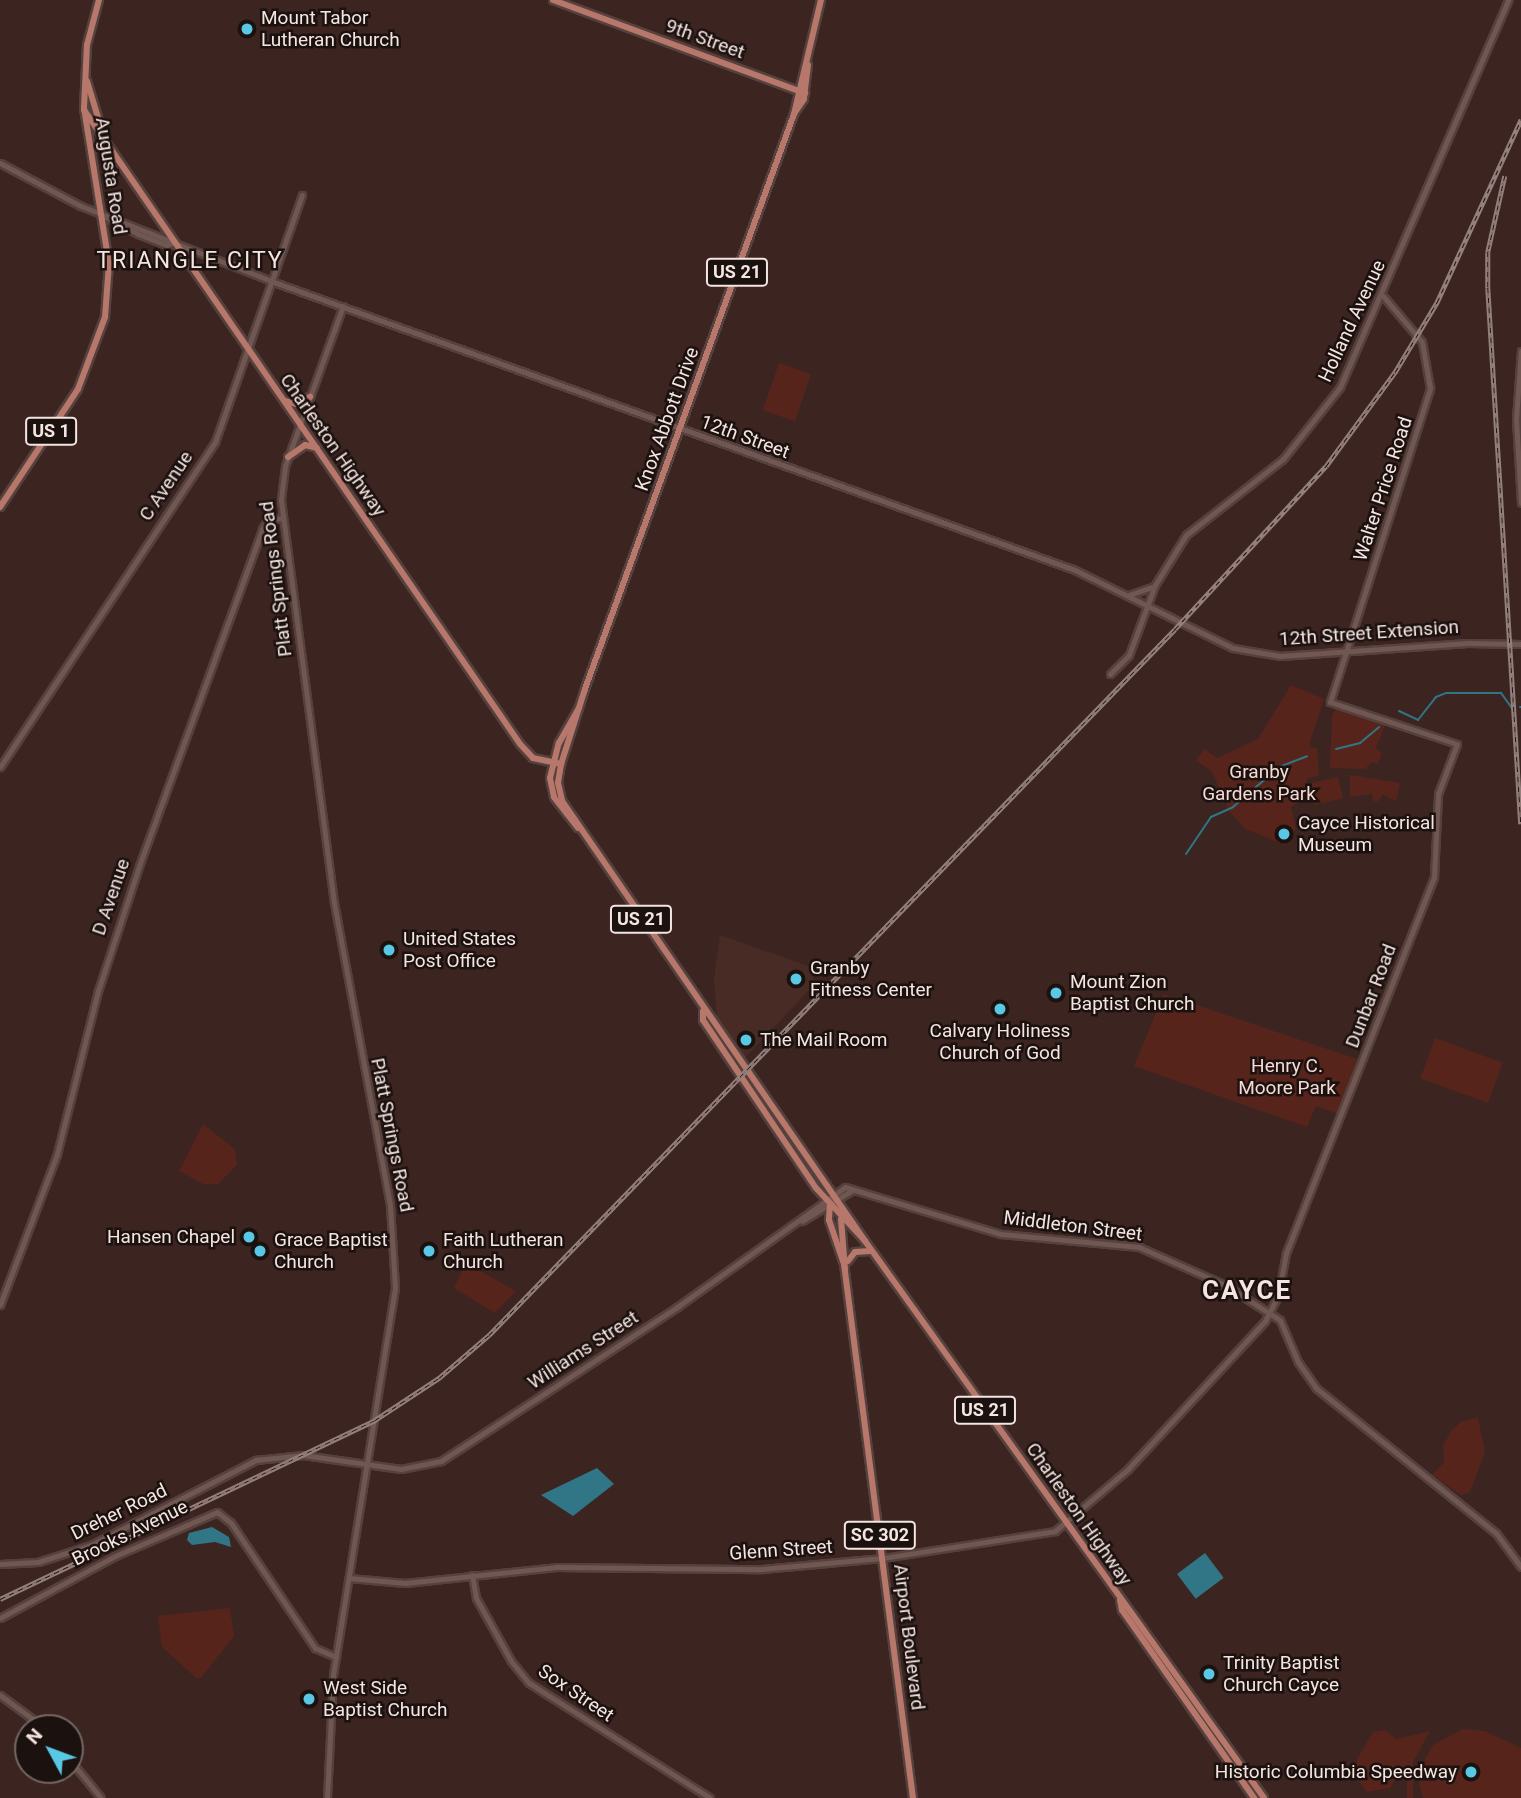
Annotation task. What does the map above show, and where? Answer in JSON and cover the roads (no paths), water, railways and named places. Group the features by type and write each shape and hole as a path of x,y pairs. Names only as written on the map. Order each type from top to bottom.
{"main road":[{"name":"US 1","path":"85,72 88,37 99,0"},
{"name":"9th Street","path":"553,0 802,92"},
{"name":"Knox Abbott Drive","path":"572,734 579,708 802,92 821,0"},
{"name":"Augusta Road","path":"0,508 68,406 96,350 109,286 102,215 84,110 85,72"},
{"path":"85,72 101,130"},
{"path":"84,110 101,130"},
{"name":"Charleston Highway","path":"101,130 174,243 533,758 556,763"},
{"path":"284,401 296,404 310,397"},
{"path":"288,457 305,445 317,448"},
{"name":"Charleston Highway","path":"579,708 556,763 562,801 578,828 865,1241 1121,1600 1175,1668 1264,1798"},
{"name":"Charleston Highway","path":"556,763 572,734"},
{"name":"Charleston Highway","path":"704,1011 703,1020 826,1203 865,1241"},
{"name":"Airport Boulevard","path":"834,1196 841,1217 847,1263 845,1272"},
{"name":"Airport Boulevard","path":"826,1203 845,1272 913,1798"},
{"path":"847,1263 855,1252 873,1252"},
{"name":"Charleston Highway","path":"1121,1600 1122,1611 1254,1798"}],"street":[{"name":"Holland Avenue","path":"1110,674 1129,655 1155,585 1186,535 1278,464 1316,423 1346,377 1508,0"},
{"name":"12th Street","path":"0,163 147,238 167,245 174,243 271,281 1035,555 1147,605"},
{"name":"C Avenue","path":"0,767 215,442 302,195"},
{"name":"Walter Price Road","path":"1383,296 1422,342 1430,388 1330,702 1457,744"},
{"path":"288,457 343,306"},
{"path":"1521,351 1516,402 1521,503"},
{"name":"Platt Springs Road","path":"288,457 283,478 283,518 335,914 393,1228 395,1287 336,1657 330,1703 327,1798"},
{"name":"D Avenue","path":"0,1305 57,1154 98,990 139,866 264,524 283,518"},
{"path":"1127,595 1155,585"},
{"name":"12th Street Extension","path":"1147,605 1221,644 1256,654 1347,653 1450,643 1521,644"},
{"name":"Dunbar Road","path":"1278,1296 1286,1253 1434,877 1438,794 1457,744"},
{"name":"Middleton Street","path":"834,1196 845,1187 1001,1234 1112,1242 1148,1250 1216,1280 1280,1320 1298,1362 1316,1388 1496,1533 1521,1567"},
{"path":"826,1203 834,1196"},
{"name":"Williams Street","path":"368,1464 410,1469 441,1461 826,1203"},
{"name":"Glenn Street","path":"349,1578 405,1583 556,1567 743,1570 883,1558 1046,1533 1067,1525 1128,1469 1270,1314 1278,1296"},
{"name":"Dreher Road","path":"0,1564 38,1562 91,1545 256,1460 303,1455 368,1464"},
{"name":"Brooks Avenue","path":"0,1618 115,1556 217,1512 231,1522 315,1648 336,1657"},
{"name":"Sox Street","path":"472,1575 477,1598 511,1661 529,1683 710,1798"},
{"path":"0,1695 26,1714"},
{"path":"84,1777 101,1798"}],"water":[{"path":"597,1468 614,1484 573,1516 541,1495"},
{"path":"212,1527 229,1537 231,1547 215,1542 192,1545 187,1540 189,1533"},
{"path":"1205,1553 1224,1578 1196,1599 1177,1574"}],"waterway":[{"path":"1399,711 1418,720 1436,697 1446,693 1501,693 1512,708"},
{"path":"1336,749 1360,743 1379,727"},
{"path":"1186,854 1211,817 1233,807 1279,767 1307,756"}],"railway":[{"path":"0,1599 375,1420 439,1378 489,1335 1175,629 1326,466 1395,372 1437,302 1521,119"},
{"path":"1505,176 1488,252 1488,288 1521,824"}],"place":[{"name":"Mount Tabor Lutheran Church","path":"247,29"},
{"name":"Cayce Historical Museum","path":"1284,834"},
{"name":"United States Post Office","path":"389,950"},
{"name":"Granby Fitness Center","path":"796,979"},
{"name":"Mount Zion Baptist Church","path":"1056,993"},
{"name":"Calvary Holiness Church of God","path":"1000,1009"},
{"name":"The Mail Room","path":"746,1040"},
{"name":"Hansen Chapel","path":"249,1237"},
{"name":"Grace Baptist Church","path":"260,1251"},
{"name":"Faith Lutheran Church","path":"429,1251"},
{"name":"Trinity Baptist Church Cayce","path":"1209,1674"},
{"name":"West Side Baptist Church","path":"309,1699"},
{"name":"Historic Columbia Speedway","path":"1471,1772"}],"district":[{"name":"TRIANGLE CITY","path":"190,261"},
{"name":"CAYCE","path":"1247,1291"}],"park label":[{"name":"Granby Gardens Park","path":"1259,783"},
{"name":"Henry C. Moore Park","path":"1287,1077"}]}
